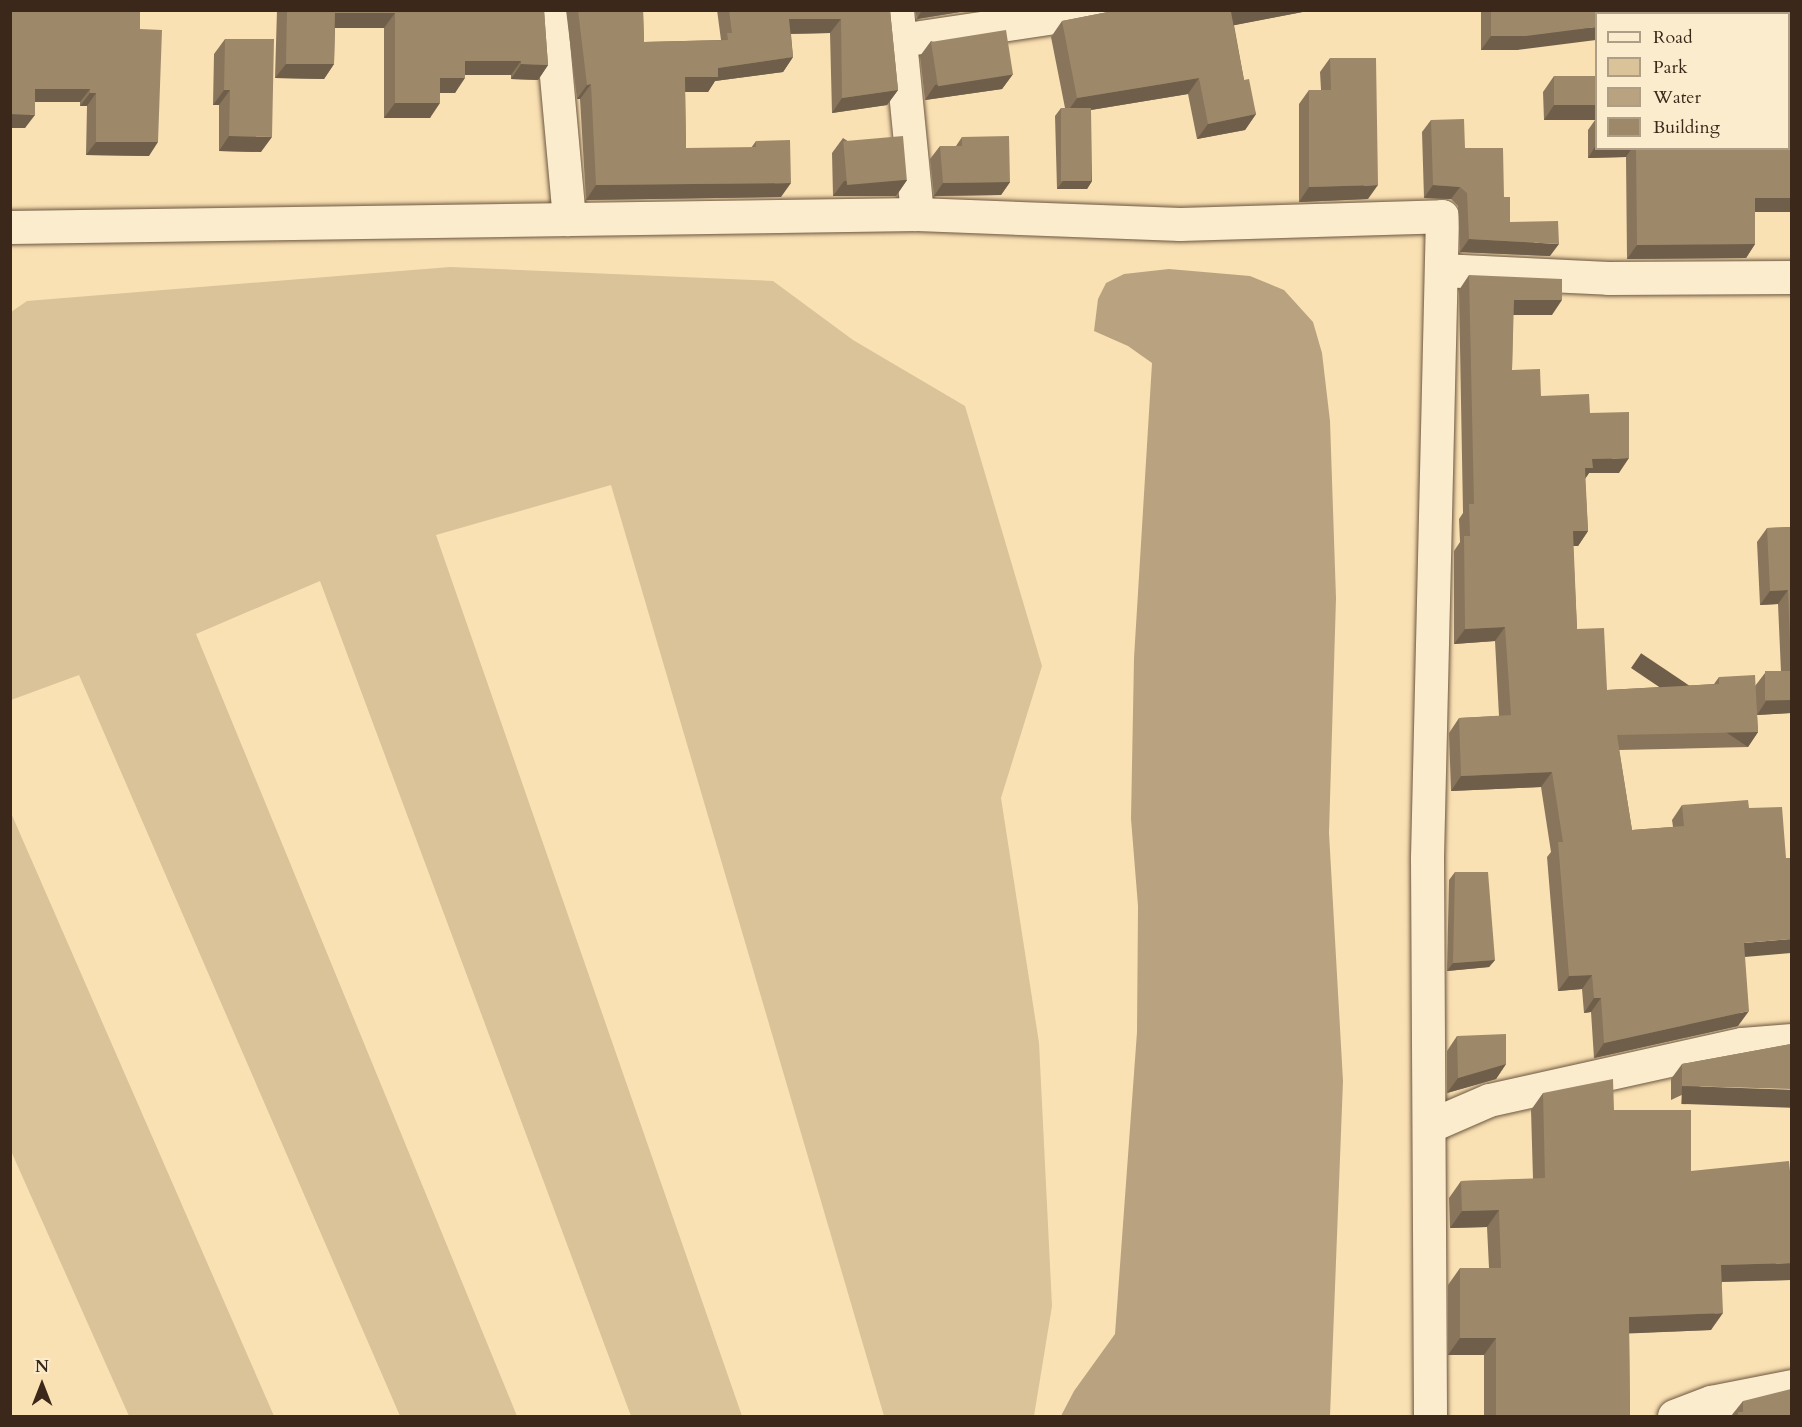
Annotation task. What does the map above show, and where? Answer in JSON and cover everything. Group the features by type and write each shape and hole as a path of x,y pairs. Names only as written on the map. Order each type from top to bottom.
{"street":[{"path":"550,10 569,219"},
{"path":"917,214 899,25 1102,10"},
{"path":"10,227 917,214 1180,224 1442,216 1427,859 1431,1416"},
{"path":"1441,270 1608,278 1791,277"},
{"path":"1429,1126 1489,1101 1742,1044 1791,1040"},
{"path":"1674,1416 1711,1402 1791,1386"}],"green space":[{"path":"450,267 773,281 853,340 965,406 1042,666 1001,798 1039,1043 1052,1306 1034,1416 884,1416 611,485 436,535 742,1416 631,1416 320,581 196,634 517,1416 400,1416 79,675 11,700 11,312 27,301"},
{"path":"11,813 274,1416 129,1416 11,1151"}],"water":[{"path":"1169,269 1250,276 1284,290 1313,322 1322,353 1330,421 1336,598 1329,833 1343,1081 1330,1416 1061,1416 1074,1391 1115,1334 1137,1032 1138,906 1131,819 1134,658 1152,363 1128,346 1094,331 1098,299 1106,283 1124,274"}],"building":[{"path":"10,10 140,10 140,29 162,30 158,142 96,142 96,93 90,93 90,89 35,89 35,115 10,114"},
{"path":"287,10 544,10 548,65 521,64 521,61 465,61 465,78 440,78 440,103 395,103 395,13 335,13 334,64 286,64"},
{"path":"578,10 643,10 644,42 728,40 727,33 732,33 729,10 890,10 898,90 842,98 841,19 789,19 793,57 718,68 718,77 685,77 686,148 756,147 756,141 790,140 791,183 596,185 591,84 587,85"},
{"path":"1118,10 1241,10 1231,12 1244,80 1249,79 1256,114 1208,124 1199,78 1077,98 1062,21"},
{"path":"1491,10 1791,10 1791,198 1755,198 1755,244 1637,245 1636,150 1790,150 1790,12 1595,12 1595,27 1526,36 1491,36"},
{"path":"1006,30 1013,74 938,86 931,42"},
{"path":"225,39 274,39 272,137 229,136 230,90 224,90"},
{"path":"1330,58 1376,58 1378,185 1309,187 1309,90 1331,90"},
{"path":"1554,76 1595,76 1595,105 1554,105"},
{"path":"1061,108 1091,108 1091,181 1061,181"},
{"path":"1464,119 1465,148 1503,148 1504,197 1510,197 1510,222 1558,221 1559,244 1469,239 1467,193 1460,187 1433,185 1431,120"},
{"path":"903,136 907,180 847,185 843,141"},
{"path":"1009,136 1010,182 943,183 940,146 962,146 962,137"},
{"path":"1469,275 1562,279 1562,300 1514,300 1512,370 1540,369 1541,396 1589,394 1590,413 1629,412 1629,458 1592,459 1593,468 1585,468 1588,531 1573,531 1577,629 1604,628 1607,690 1719,684 1719,677 1755,675 1758,732 1617,735 1632,830 1684,826 1682,805 1748,800 1749,808 1782,807 1786,858 1791,858 1791,939 1744,943 1749,1011 1604,1043 1601,998 1594,998 1592,975 1569,976 1558,842 1563,842 1552,772 1461,776 1459,718 1511,715 1505,627 1465,629 1464,536 1470,536 1469,504 1474,504"},
{"path":"1791,527 1791,668 1788,590 1770,591 1767,528"},
{"path":"1765,671 1791,671 1791,700 1765,700"},
{"path":"1455,872 1488,872 1495,960 1453,963"},
{"path":"1506,1034 1506,1064 1458,1078 1457,1036"},
{"path":"1791,1044 1791,1089 1682,1086 1682,1064"},
{"path":"1613,1079 1614,1110 1691,1110 1691,1171 1789,1161 1791,1263 1721,1265 1723,1313 1629,1317 1630,1416 1496,1416 1496,1338 1460,1338 1460,1268 1501,1268 1499,1210 1462,1211 1461,1181 1545,1178 1543,1093"},
{"path":"1791,1389 1791,1416 1738,1416 1738,1412 1743,1412 1743,1401"}]}
